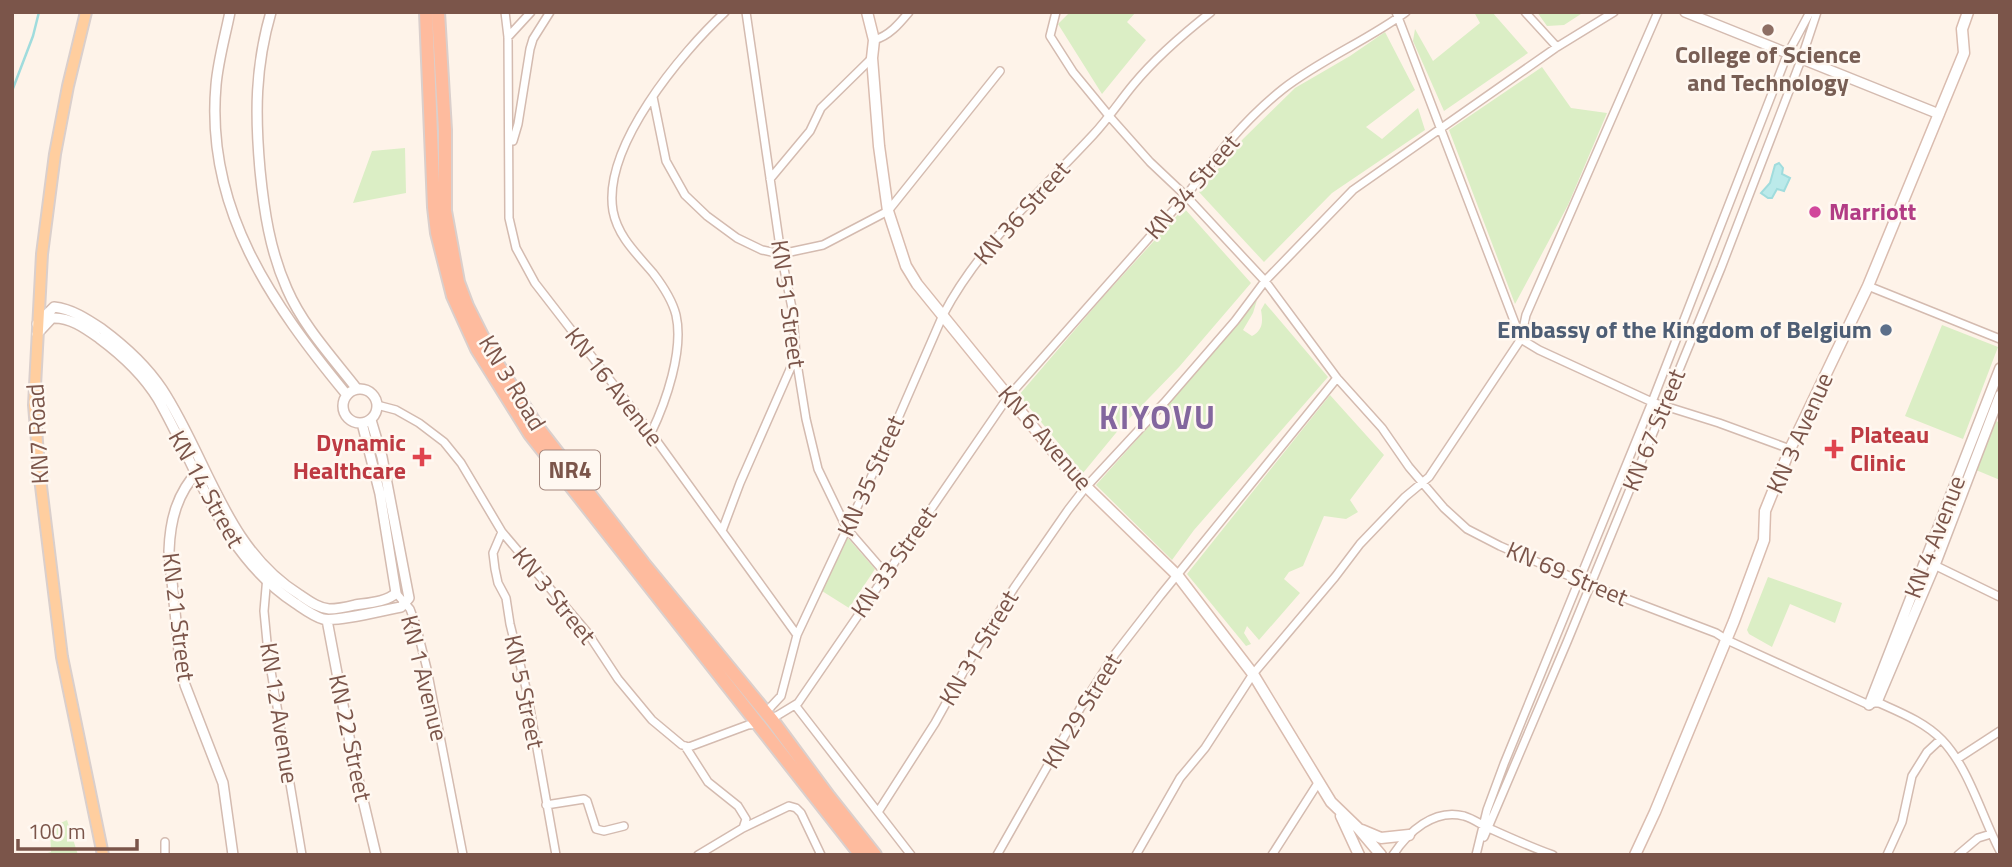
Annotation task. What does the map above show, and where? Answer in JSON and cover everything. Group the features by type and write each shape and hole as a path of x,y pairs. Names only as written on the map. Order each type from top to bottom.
{"highway":[{"name":"KN 3 Road","path":"426,12 437,233 453,296 472,339 493,378 530,434 753,723 861,855"},
{"name":"KN 3 Road","path":"438,12 445,130 445,211 458,282 467,306 511,389 538,428 651,573 769,716 875,855"}],"main road":[{"name":"KN7 Road","path":"86,12 55,154 42,254 34,405 60,644 103,855"},
{"name":"KN 3 Avenue","path":"1635,855 1727,640 1764,540 1765,511 1790,450 1868,286 1964,53 1962,29 1968,12"},
{"name":"KN 6 Avenue","path":"867,13 874,40 872,58 879,146 888,211 906,266 917,284 1008,397 1085,488 1178,576 1253,674 1339,813 1357,853"},
{"name":"KN 6 Avenue","path":"1339,813 1359,829 1381,855"},
{"path":"1359,829 1381,838 1409,835"}],"street":[{"path":"230,12 217,74 215,112 217,157 229,207 245,246 285,315 347,395"},
{"path":"271,12 258,67 255,105 262,188 272,249 287,291 357,389"},
{"name":"KN 16 Avenue","path":"505,12 508,37 510,226 524,265 564,323 651,433 797,635"},
{"path":"508,37 531,12"},
{"path":"510,148 518,124 533,39 550,12"},
{"path":"651,433 662,410 672,372 677,336 676,315 668,293 634,253 619,229 613,212 612,192 627,146 653,97 679,60 725,12"},
{"name":"KN 51 Street","path":"746,12 781,254 793,313 796,357 806,419 818,469 847,529 886,574"},
{"path":"874,40 883,37 897,26 909,12"},
{"path":"1056,12 1050,36 1073,72 1150,162 1186,196"},
{"name":"KN 36 Street","path":"943,315 958,287 983,253 1110,117 1150,66 1178,38 1211,12"},
{"path":"1525,12 1557,47"},
{"name":"KN 31 Street","path":"878,812 935,723 1014,588 1085,488 1164,403 1235,321 1265,281 1353,190 1557,47 1614,12"},
{"path":"1136,855 1180,778 1205,748 1253,674 1360,544 1405,497 1423,483 1521,339 1526,315 1658,12"},
{"path":"1685,12 1939,114"},
{"name":"KN 67 Street","path":"1476,855 1504,764 1653,402 1787,55 1810,12"},
{"name":"KN 67 Street","path":"1486,827 1514,768 1664,407 1801,60 1817,12"},
{"path":"1401,14 1458,177 1521,339 1664,407 1719,423 1790,450"},
{"name":"KN 34 Street","path":"1008,397 1186,196 1213,160 1254,114 1285,87 1401,14"},
{"path":"770,178 810,131 821,108 872,58"},
{"path":"653,97 666,161 685,195 707,216 737,238 762,250 781,254 823,245 888,211 1000,71"},
{"name":"KN 69 Street","path":"1186,196 1265,281 1337,378 1382,428 1409,467 1444,509 1467,528 1500,546 1590,585 1716,633 1873,704 1909,717 1941,739 1957,759 2000,851"},
{"path":"1868,286 2000,339"},
{"name":"KN 35 Street","path":"797,635 889,439 943,315"},
{"name":"KN 14 Street","path":"36,329 52,318 67,319 92,333 123,357 158,399 239,536 267,576 312,614 327,620"},
{"path":"722,531 756,445 796,357"},
{"name":"KN 4 Avenue","path":"1931,563 2000,369"},
{"name":"KN 29 Street","path":"997,855 1092,689 1160,596 1337,378"},
{"path":"357,389 373,394 377,405 375,416 366,421 351,421 344,412 347,395 357,389"},
{"name":"KN 4 Avenue","path":"1873,704 1931,563 1996,419 2000,395"},
{"name":"KN 33 Street","path":"769,716 796,705 1008,397"},
{"name":"KN 3 Street","path":"377,405 396,410 444,442 461,463 502,532 587,632 618,679 652,720 685,746 708,782 738,806 746,819 743,828"},
{"name":"KN 1 Avenue","path":"366,421 396,593"},
{"name":"KN 1 Avenue","path":"366,421 382,457 409,595 406,604 416,625 427,668 463,855"},
{"name":"KN 21 Street","path":"199,469 183,489 178,502 169,537 169,551 180,662 185,685 223,783 233,855"},
{"name":"KN 5 Street","path":"502,532 493,553 495,569 498,583 506,598 509,624 527,692 556,855"},
{"path":"1931,563 2000,597"},
{"name":"KN 14 Street","path":"267,576 326,608"},
{"name":"KN 12 Avenue","path":"267,576 264,611 268,653 302,855"},
{"path":"396,593 406,604 327,620 326,608 386,599 396,593"},
{"name":"KN 22 Street","path":"327,620 352,758 376,855"},
{"path":"685,746 693,746 769,716 784,689 797,635"},
{"path":"796,705 911,855"},
{"path":"1957,759 2000,731"},
{"path":"1887,855 1906,807 1912,776 1927,752 1941,739"},
{"path":"1504,764 1514,768"},
{"path":"1272,855 1318,783"},
{"path":"546,805 584,799 596,829 604,831 624,826"},
{"path":"698,855 743,828 789,806 801,813 821,855"},
{"path":"1392,855 1409,835 1429,819 1463,816 1553,855"},
{"path":"1958,855 1978,838 1991,834"},
{"path":"165,842 165,855"}],"green space":[{"path":"1070,12 1136,12 1127,22 1146,40 1102,94 1058,24"},
{"path":"1474,12 1492,12 1528,53 1444,111 1413,41 1415,29 1433,61 1480,23"},
{"path":"1537,12 1584,12 1564,25 1547,26"},
{"path":"1385,32 1415,90 1366,127 1382,139 1418,108 1425,130 1332,193 1264,262 1199,192 1243,139 1295,88"},
{"path":"1542,67 1571,108 1607,113 1568,205 1515,304 1449,130"},
{"path":"405,148 406,193 353,203 372,151"},
{"path":"1184,208 1251,283 1083,473 1019,395"},
{"path":"1257,300 1243,330 1252,336 1258,331 1262,322 1261,310 1265,303 1328,377 1194,530 1172,560 1096,485 1150,425 1160,431 1168,420 1162,410"},
{"path":"1942,325 1998,347 1963,439 1905,416"},
{"path":"1330,395 1384,455 1350,500 1358,512 1346,519 1324,516 1303,566 1289,572 1284,579 1300,593 1259,640 1247,626 1244,633 1251,644 1246,646 1187,574"},
{"path":"1996,421 2000,423 2000,480 1976,470"},
{"path":"847,537 875,569 849,608 822,591"},
{"path":"1768,577 1842,603 1835,623 1790,604 1772,647 1749,634 1747,630"},
{"path":"67,820 78,855 40,855 51,852 50,828"}],"water":[{"path":"1779,163 1783,168 1782,174 1790,178 1784,191 1777,189 1772,198 1768,198 1761,193 1770,183 1775,165"}],"waterway":[{"path":"12,91 39,12"}],"place":[{"name":"College of Science and Technology","path":"1768,30"},
{"name":"Marriott","path":"1815,212"},
{"name":"Embassy of the Kingdom of Belgium","path":"1886,330"},
{"name":"Plateau Clinic","path":"1834,449"},
{"name":"Dynamic Healthcare","path":"422,457"}],"district":[{"name":"KIYOVU","path":"1158,418"}]}
